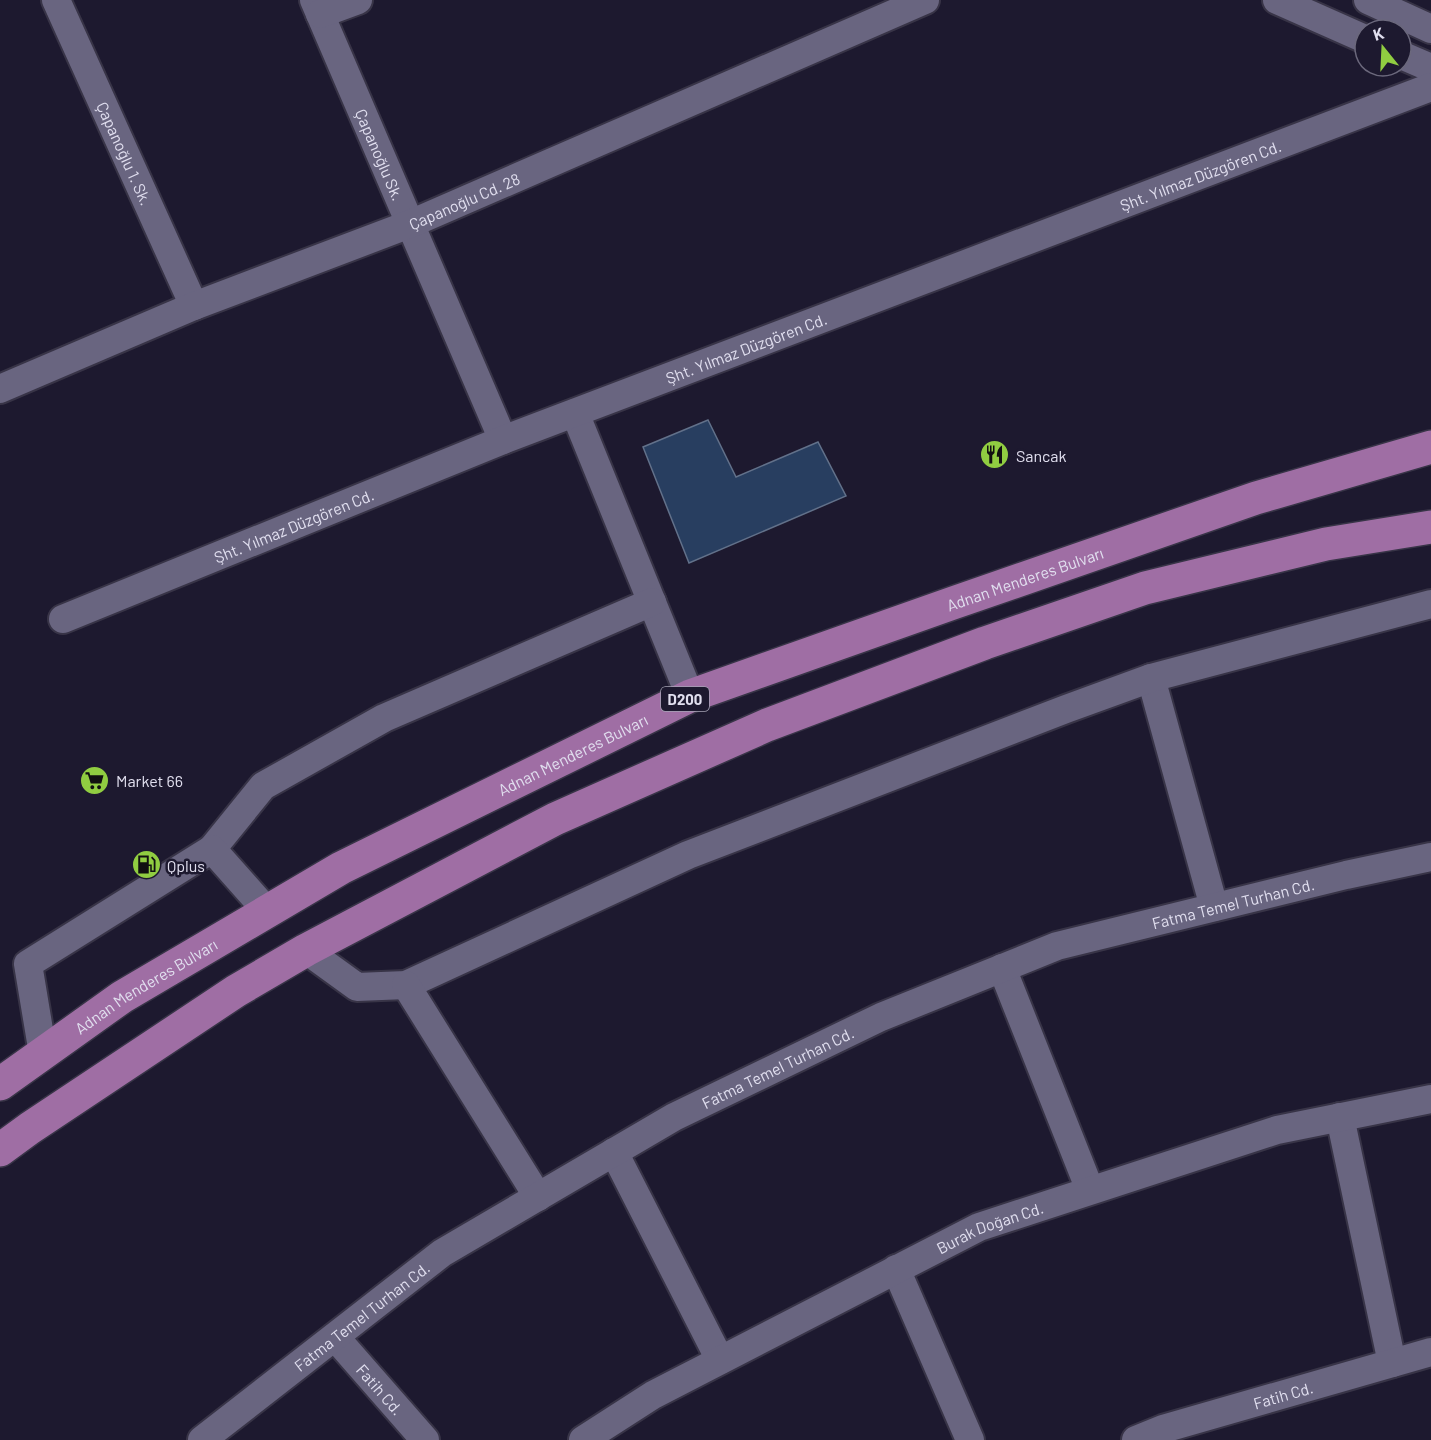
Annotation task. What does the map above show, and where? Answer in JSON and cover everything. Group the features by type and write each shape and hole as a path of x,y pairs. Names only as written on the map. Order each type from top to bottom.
{"highway":[{"name":"Adnan Menderes Bulvarı","path":"0,1084 122,997 341,868 690,696 1256,498 1431,447"},
{"path":"0,1150 236,991 306,950 555,819 767,725 963,651 1145,588 1326,544 1431,527"}],"street":[{"name":"Çapanoğlu 1. Sk.","path":"56,0 194,306"},
{"path":"317,7 358,0"},
{"name":"Çapanoğlu Cd. 28","path":"0,389 194,306 410,224 925,0"},
{"path":"1277,0 1353,34"},
{"path":"1368,0 1431,29"},
{"name":"Çapanoğlu Sk.","path":"317,7 503,441"},
{"path":"1413,60 1431,68"},
{"name":"Şht. Yılmaz Düzgören Cd.","path":"63,619 575,413 1431,87"},
{"path":"575,413 690,696"},
{"path":"43,1054 28,964 212,849 263,786 384,718 652,602"},
{"path":"306,950 357,987 406,985 688,855 1055,713 1151,678 1431,604"},
{"path":"1151,678 1214,907"},
{"path":"212,849 267,911"},
{"name":"Fatma Temel Turhan Cd.","path":"202,1440 442,1253 674,1117 881,1017 1057,946 1346,874 1430,860"},
{"path":"1002,968 1090,1190"},
{"path":"406,985 538,1197"},
{"name":"Burak Doğan Cd.","path":"583,1440 653,1395 978,1227 1277,1130 1431,1099"},
{"path":"1340,1117 1392,1363"},
{"path":"614,1152 720,1360"},
{"path":"896,1269 970,1440"},
{"name":"Fatih Cd.","path":"335,1337 425,1440"},
{"name":"Fatih Cd.","path":"1136,1440 1163,1429 1431,1352"}],"building":[{"path":"708,420 736,477 818,442 846,496 689,563 643,447"}],"place":[{"name":"Sancak","path":"995,455"},
{"name":"Market 66","path":"95,780"},
{"name":"Qplus","path":"146,865"}]}
